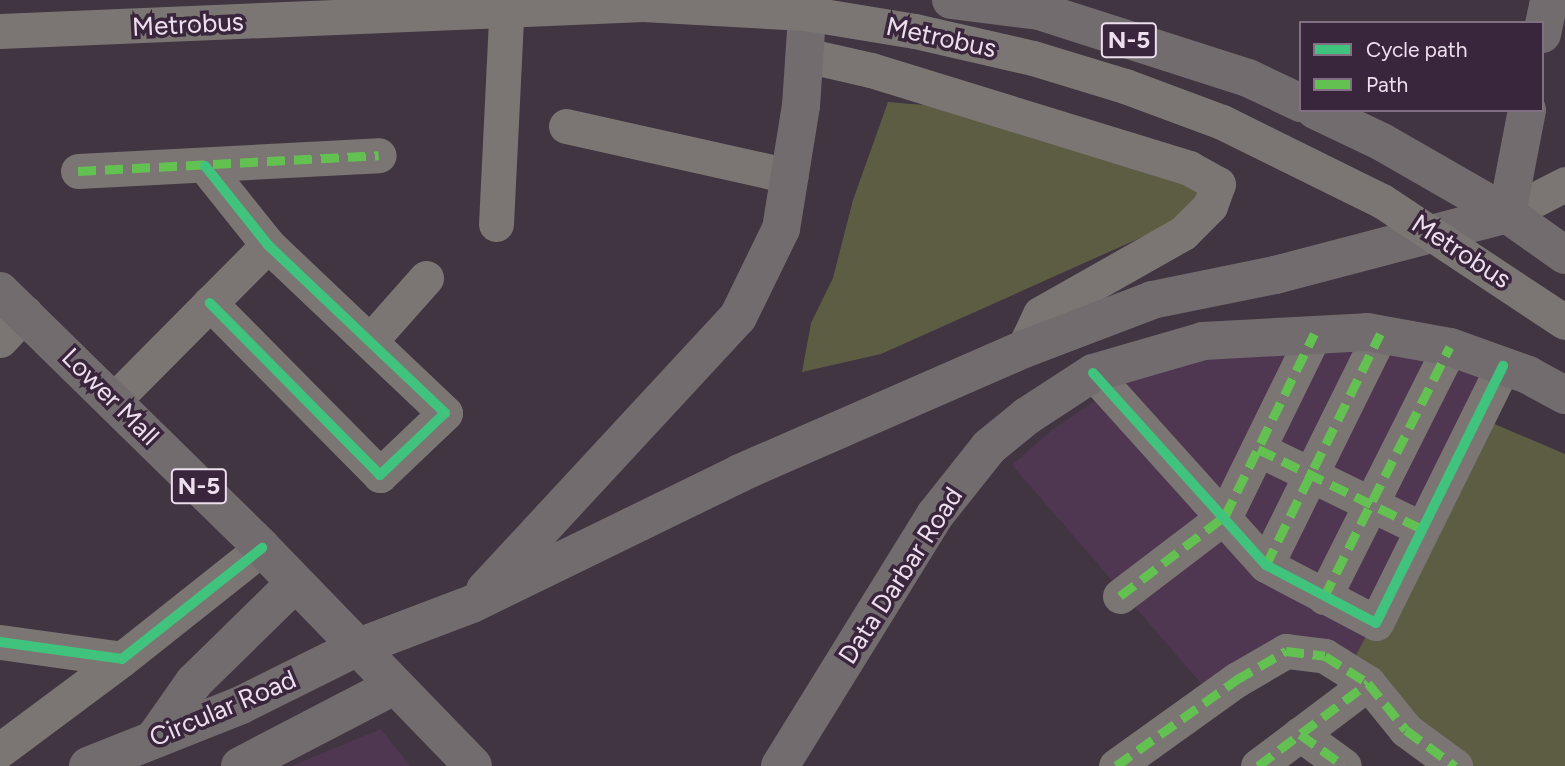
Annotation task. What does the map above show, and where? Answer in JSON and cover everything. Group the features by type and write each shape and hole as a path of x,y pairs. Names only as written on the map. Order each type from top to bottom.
{"main road":[{"path":"0,21 379,0"},
{"path":"472,604 581,481 738,317 781,229 790,176 808,0"},
{"name":"N-5","path":"951,0 1039,11 1248,78 1299,102"},
{"path":"1544,24 1549,0"},
{"path":"1319,112 1382,142 1507,214 1565,255"},
{"path":"1507,214 1527,112"},
{"name":"Circular Road","path":"88,766 241,705 356,648 472,604 740,472 1024,349 1152,300 1275,275 1507,214"},
{"name":"Lower Mall","path":"8,315 113,401 262,548 392,687"},
{"name":"Data Darbar Road","path":"780,766 935,515 974,466 1027,416 1093,373 1203,341 1314,334 1380,334 1450,347 1503,366 1565,395"},
{"path":"154,739 194,682 295,583"},
{"name":"N-5","path":"392,687 473,766"},
{"name":"Circular Road","path":"240,766 392,687"}],"street":[{"path":"496,224 507,0"},
{"name":"Metrobus","path":"0,31 643,4 793,11 915,31 1033,58 1222,122 1382,201 1565,322"},
{"path":"804,55 871,70 1189,168 1218,184 1210,206 1184,233 1040,314 1024,349"},
{"path":"565,126 790,176"},
{"path":"78,171 379,155"},
{"path":"205,166 268,245 445,413 380,475 210,303"},
{"path":"1507,214 1565,184"},
{"path":"113,401 268,245"},
{"path":"371,340 426,278"},
{"path":"1120,596 1225,516 1314,334"},
{"path":"1266,565 1380,334"},
{"path":"1324,597 1450,347"},
{"path":"1093,373 1225,516 1266,565 1376,623 1503,366"},
{"path":"1258,449 1422,529"},
{"path":"0,750 122,659 262,548"},
{"path":"0,642 122,659"},
{"path":"1116,766 1236,680 1286,651 1325,656 1368,683 1406,730 1455,766"},
{"path":"1258,766 1368,683"},
{"path":"1300,734 1344,766"}],"shaded area":[{"path":"1293,335 1503,366 1348,671 1277,656 1213,697 1012,465 1052,430 1140,371"},
{"path":"381,729 410,766 291,766"}],"green space":[{"path":"888,102 935,106 1196,182 1198,198 1169,225 881,354 802,372 811,323 833,278 853,200"},
{"path":"1478,417 1565,454 1565,766 1455,766 1348,671"}],"marked path":[{"path":"78,171 379,155"},
{"path":"1120,596 1225,516 1314,334"},
{"path":"1266,565 1380,334"},
{"path":"1324,597 1450,347"},
{"path":"1258,449 1422,529"},
{"path":"1116,766 1236,680 1286,651 1325,656 1368,683 1406,730 1455,766"},
{"path":"1258,766 1368,683"},
{"path":"1300,734 1344,766"}],"cycle path":[{"path":"205,166 268,245 445,413 380,475 210,303"},
{"path":"1093,373 1266,565 1376,623 1503,366"},
{"path":"0,642 122,659 262,548"}]}
